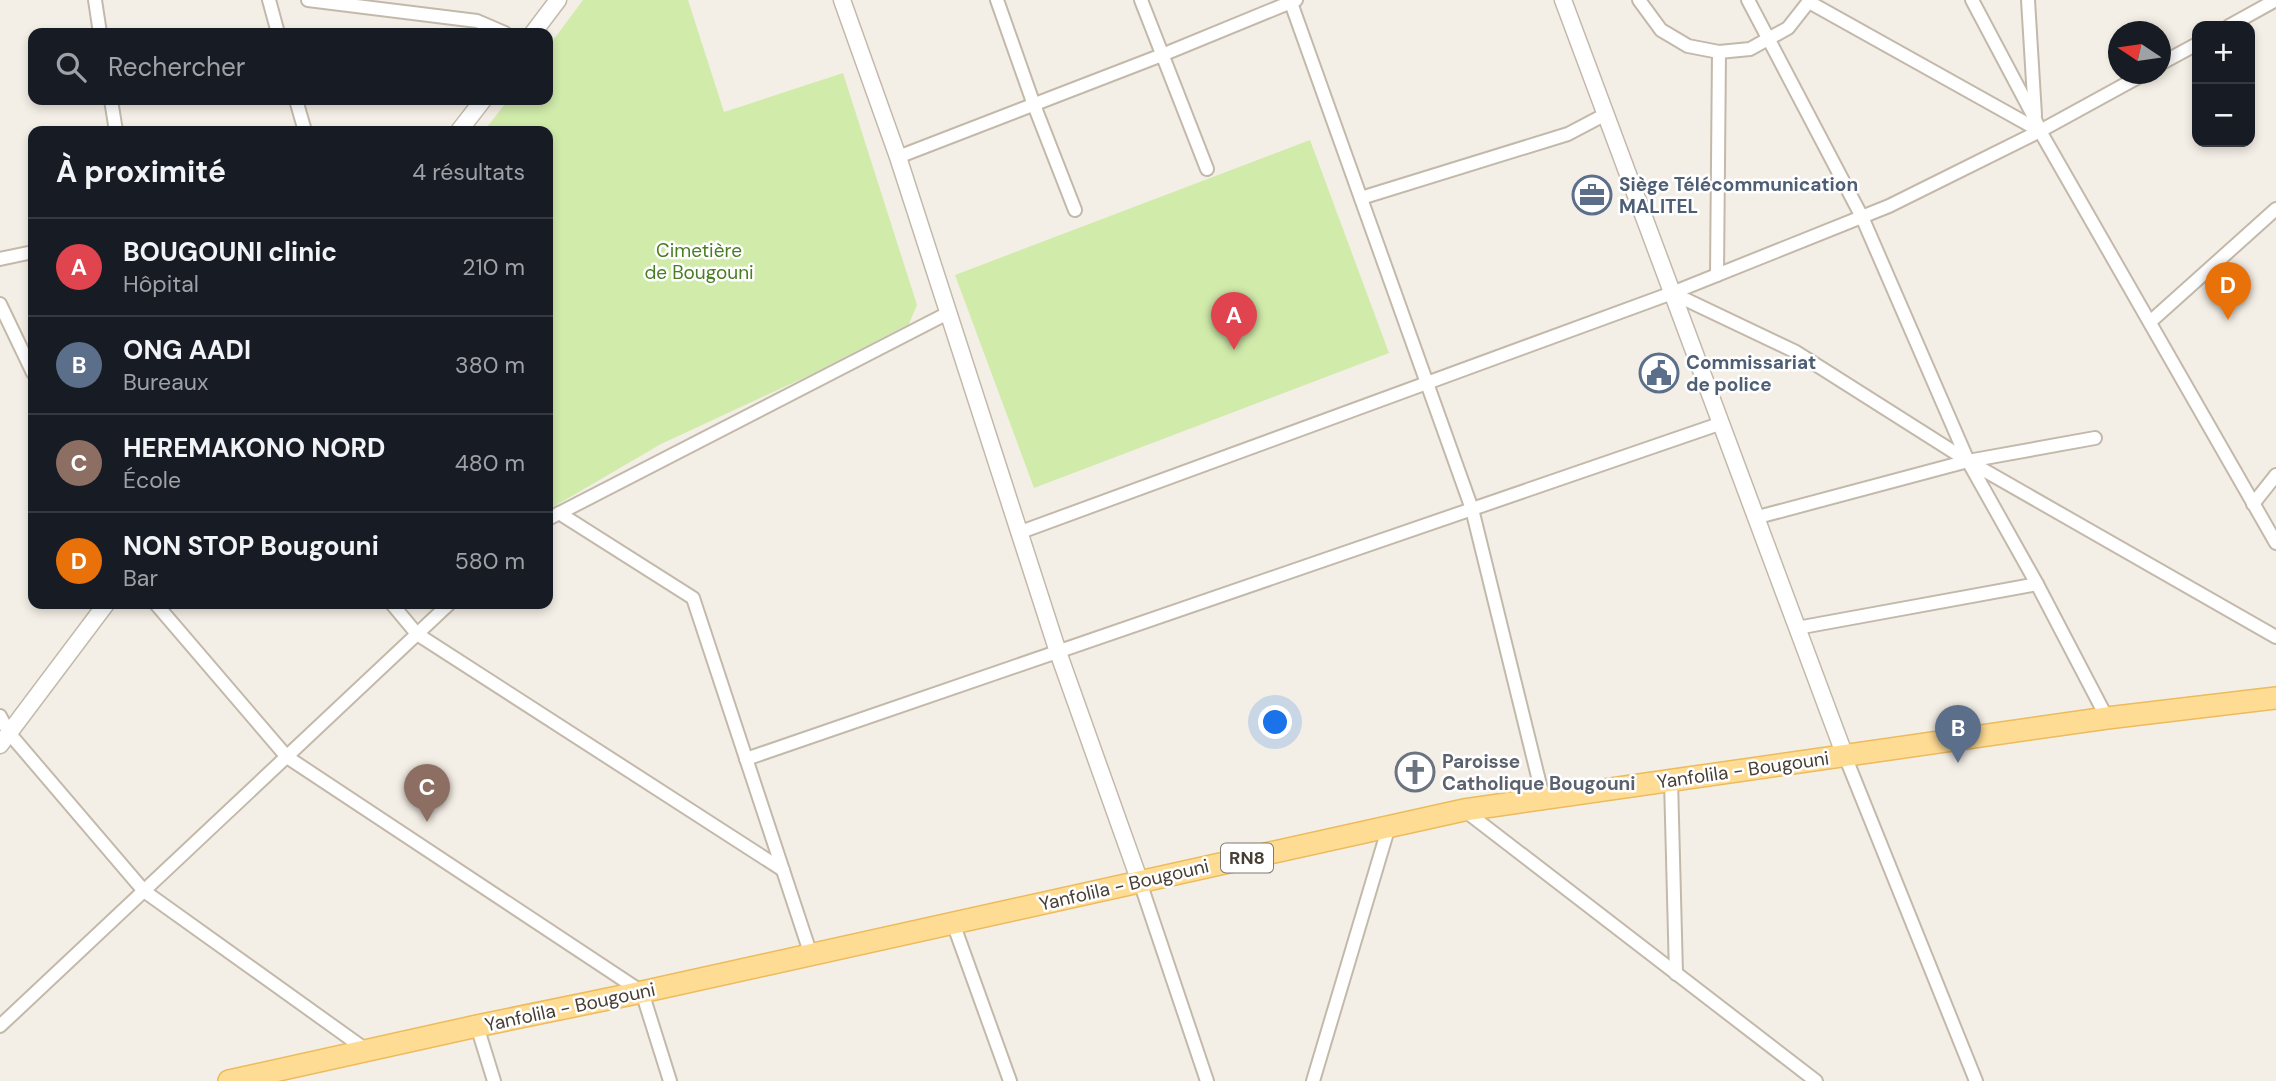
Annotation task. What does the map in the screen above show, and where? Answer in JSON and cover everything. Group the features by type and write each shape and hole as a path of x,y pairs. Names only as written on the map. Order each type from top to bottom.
{"main road":[{"name":"Yanfolila - Bougouni","path":"229,1081 1464,810 2107,718 2276,698"}],"street":[{"path":"95,0 99,28"},
{"path":"269,0 277,28"},
{"path":"308,0 477,21 493,28"},
{"path":"537,28 558,0"},
{"path":"842,0 898,157 1058,652 1140,881 1207,1081"},
{"path":"997,0 1075,210"},
{"path":"1141,0 1207,169"},
{"path":"1563,0 1758,517 1845,757 1976,1081"},
{"path":"1639,0 1661,30 1688,46 1719,52 1750,49 1767,40 1788,28 1809,1 2038,125"},
{"path":"1748,0 1861,217 1968,461 2037,584 2107,718"},
{"path":"1972,0 2038,125 2276,543"},
{"path":"2028,0 2038,125"},
{"path":"2238,21 2276,0"},
{"path":"898,157 1163,55 1292,1 1472,509 1542,797"},
{"path":"2171,58 2192,47"},
{"path":"1717,275 1719,52"},
{"path":"1018,533 1672,293 1889,206 2038,125 2123,84"},
{"path":"112,105 115,126"},
{"path":"297,105 304,126"},
{"path":"463,126 479,105"},
{"path":"1361,198 1568,134 1606,114"},
{"path":"2150,322 2276,209"},
{"path":"0,259 28,253"},
{"path":"1672,293 1796,352 1968,461 2276,637"},
{"path":"0,304 28,363"},
{"path":"554,516 948,313"},
{"path":"746,759 1722,423"},
{"path":"1758,517 1968,461 2095,438"},
{"path":"2253,504 2276,475"},
{"path":"554,516 693,598 811,955"},
{"path":"1797,628 2037,584"},
{"path":"5,739 102,609"},
{"path":"160,609 287,757 642,992 670,1081"},
{"path":"396,609 417,634 783,870"},
{"path":"0,1026 444,609"},
{"path":"0,716 5,739 144,891 369,1052"},
{"path":"1671,780 1676,974"},
{"path":"1464,810 1816,1081"},
{"path":"1313,1081 1389,826"},
{"path":"953,923 1010,1081"},
{"path":"477,1026 494,1081"}],"green space":[{"name":"Cimetière de Bougouni","path":"583,0 688,0 724,112 843,73 917,305 909,324 810,375 661,444 553,507 553,126 488,126 504,105 553,105 553,40"},
{"path":"1310,140 1389,353 1034,488 955,275"}],"place":[{"name":"Siège Télécommunication MALITEL","path":"1592,195"},
{"name":"NON STOP Bougouni","path":"2228,320"},
{"name":"BOUGOUNI clinic","path":"1234,350"},
{"name":"Commissariat de police","path":"1659,373"},
{"name":"ONG AADI","path":"1958,763"},
{"name":"Paroisse Catholique Bougouni","path":"1415,772"},
{"name":"HEREMAKONO NORD","path":"427,822"}]}
